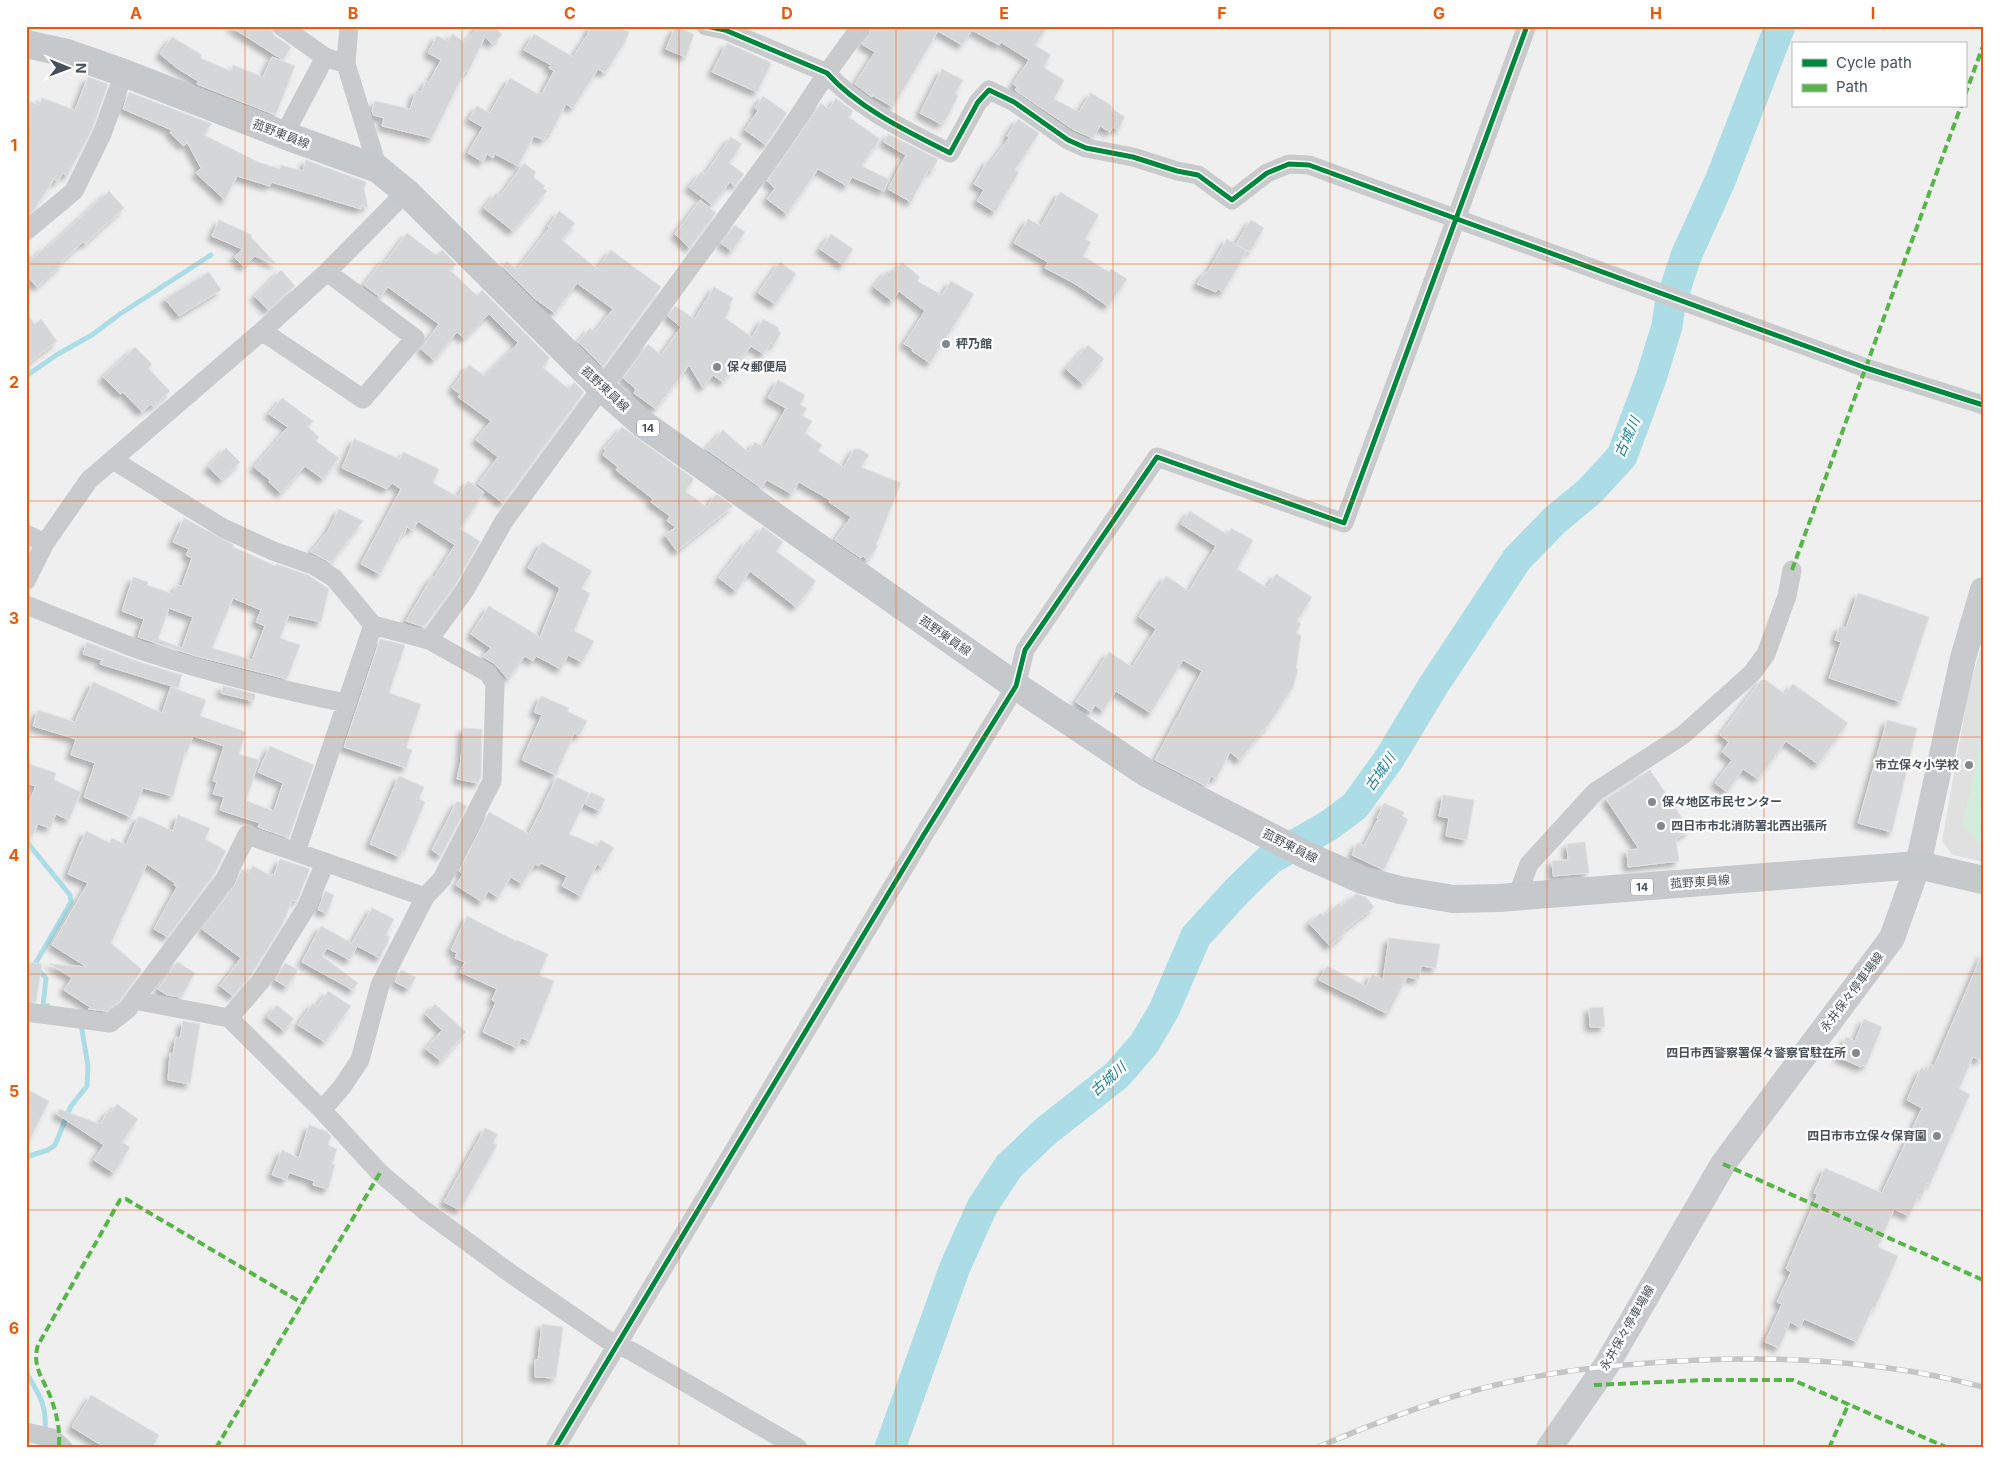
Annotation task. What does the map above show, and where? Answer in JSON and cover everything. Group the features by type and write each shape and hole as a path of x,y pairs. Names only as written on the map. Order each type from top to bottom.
{"main road":[{"name":"菰野東員線","path":"26,44 67,53 124,73 378,169 406,192 602,388 643,424 1016,686 1148,774 1306,855 1362,880 1400,890 1453,899 1517,897 1918,866 1983,880"},
{"name":"永井保々停車場線","path":"1549,1448 1606,1366 1723,1164 1892,938 1918,866 1963,658 1983,590"}],"street":[{"path":"281,26 325,57 346,64"},
{"path":"349,26 346,64 378,169"},
{"path":"706,26 725,30 827,73 837,84 893,124 950,154 978,102 989,90 1014,102 1068,140 1086,148 1133,157 1198,176 1232,200 1267,173 1289,164 1310,165 1456,220 1866,368 1983,405"},
{"path":"429,640 465,590 504,521 778,147 827,73 862,26"},
{"path":"555,1448 1016,686 1025,650 1157,457 1344,523 1527,26"},
{"path":"284,135 325,57"},
{"path":"26,231 74,191 102,134 124,73"},
{"path":"26,581 45,543 89,480 262,331 327,272 406,192"},
{"path":"262,331 363,400 415,338 327,272"},
{"path":"113,460 223,528 273,551 313,565 334,578 374,625 429,640 488,673 495,684 492,781 442,879 425,897 380,985 360,1060 342,1087 322,1110"},
{"path":"26,534 45,543"},
{"path":"1517,897 1529,864 1595,792 1683,735 1752,674 1766,654 1787,596 1792,570"},
{"path":"26,605 143,650 180,662 266,687 346,703"},
{"path":"296,852 374,625"},
{"path":"26,1012 110,1023 128,1008 225,879 247,835 425,897"},
{"path":"229,1018 260,982 307,906 325,863"},
{"path":"134,1000 229,1018 322,1110 380,1173 424,1210 510,1273 606,1339 798,1448"}],"shaded area":[{"name":"市立保々小学校","path":"1983,640 1983,862 1953,855 1942,841 1969,689"}],"green space":[{"path":"1983,736 1983,845 1962,824"}],"building":[{"path":"230,26 270,26 274,35 291,47 283,60"},
{"path":"474,26 494,26 502,35 492,44 485,37 468,72 465,71 432,138 382,126 384,118 373,115 372,110 375,101 410,109 416,91 421,92 426,81 429,82 441,60 428,53 437,36 448,41 452,34 464,42 477,29"},
{"path":"590,26 622,26 621,29 629,32 605,73 598,69 573,108 566,104 550,135 547,134 544,140 534,136 518,166 495,154 493,158 487,154 483,162 468,153 483,127 469,119 477,106 490,113 510,78 538,94 538,92 542,94 554,71 549,68 551,65 524,50 534,34 573,57 588,34"},
{"path":"872,26 1048,26 1035,45 1051,55 1043,67 1064,80 1054,99 1079,112 1091,93 1125,117 1118,130 1113,127 1110,132 1100,126 1093,138 1074,130 1015,90 1017,87 1013,84 1029,60 1001,42 999,45 972,30 962,45 938,31 893,107 872,95 872,97 855,84 875,52 862,44 870,33"},
{"path":"675,27 694,34 686,57 666,49"},
{"path":"172,37 202,55 200,58 231,71 233,65 263,77 272,57 295,66 276,114 197,84 198,81 177,68 160,54"},
{"path":"727,43 770,62 771,64 757,92 712,72"},
{"path":"942,69 963,80 955,94 958,96 945,121 943,120 941,124 920,113"},
{"path":"88,77 108,84 92,130 67,176 63,173 57,182 54,179 34,210 26,216 26,100 39,105 42,98 75,110"},
{"path":"129,92 212,124 202,134 258,162 280,169 281,165 303,171 306,160 366,182 364,189 368,208 362,205 361,209 271,182 270,186 237,176 225,200 196,173 201,168 187,142 184,146 170,133 172,130 123,109"},
{"path":"763,96 787,113 766,145 745,130 758,111 755,108"},
{"path":"836,98 853,111 849,117 880,139 861,166 889,179 884,191 852,177 847,186 818,169 787,214 767,199 775,188 767,181 821,103 829,109"},
{"path":"1018,119 1039,133 1015,170 1019,172 995,212 977,201 984,190 974,184 988,160 991,162 1009,138 1007,136"},
{"path":"888,134 938,159 932,171 929,169 911,202 888,189 906,155 884,142"},
{"path":"731,137 742,144 729,163 744,174 735,186 730,182 712,205 689,187 701,172 705,174"},
{"path":"524,163 536,172 533,177 545,186 543,188 547,191 513,231 484,208 496,193 500,196"},
{"path":"109,191 124,208 85,244 83,242 37,287 26,275 26,251 33,258 46,246 47,248"},
{"path":"1060,192 1099,215 1085,239 1091,242 1083,256 1109,272 1111,269 1127,279 1108,306 1074,283 1045,268 1048,262 1014,243 1028,219 1041,226"},
{"path":"700,200 716,213 690,248 675,234"},
{"path":"559,211 575,223 562,240 597,269 611,250 661,287 603,367 578,342 590,328 595,332 613,309 577,283 555,313 534,298 502,266 507,261 517,270 549,228"},
{"path":"219,220 252,235 251,237 277,265 255,256 244,267 234,257 242,249 212,236"},
{"path":"1251,220 1264,228 1250,252 1236,244"},
{"path":"735,225 745,232 732,251 721,243"},
{"path":"407,233 436,255 442,250 456,264 450,270 477,296 482,290 550,358 542,367 569,389 574,382 584,392 503,503 478,484 498,457 476,440 491,421 458,397 460,394 452,388 469,365 485,376 518,343 489,314 464,339 457,332 434,360 421,349 439,324 388,287 380,297 364,285 384,259 386,261"},
{"path":"831,234 853,249 843,265 820,249"},
{"path":"1227,239 1247,251 1223,292 1218,289 1216,292 1197,284 1205,272 1207,273"},
{"path":"780,262 796,274 775,304 758,293"},
{"path":"902,262 920,277 917,281 942,295 951,281 974,294 930,363 904,344 925,311 899,291 892,301 874,287 887,271 889,273 892,269 895,271"},
{"path":"281,270 295,286 268,310 255,296"},
{"path":"209,272 221,290 179,316 165,299"},
{"path":"714,287 733,298 725,318 752,337 763,319 779,328 778,331 781,333 774,345 771,343 764,354 751,346 723,382 713,375 703,388 689,365 656,409 634,393 636,389 623,378 648,344 661,355 681,327 668,316 675,306 695,319"},
{"path":"26,313 35,324 41,319 57,341 26,365"},
{"path":"1088,345 1104,359 1083,384 1066,369"},
{"path":"135,347 152,364 148,368 170,391 153,407 151,404 142,412 123,392 120,394 103,377"},
{"path":"778,380 805,395 800,405 807,408 802,416 812,421 805,433 822,445 818,451 844,467 854,449 860,449 869,455 861,467 901,483 876,545 878,546 868,560 863,556 861,558 835,540 851,517 829,502 830,500 799,482 792,494 767,480 761,488 706,449 723,430 748,452 755,442 764,448 786,408 768,398"},
{"path":"282,398 313,421 308,427 319,437 316,441 339,458 323,479 305,466 281,493 269,482 270,480 254,467 288,427 269,414"},
{"path":"622,427 694,479 685,491 707,507 716,494 733,506 677,551 665,535 676,527 667,521 670,516 651,502 653,499 616,470 618,467 603,455 606,450 604,449"},
{"path":"354,439 400,459 403,452 439,469 433,483 458,497 468,481 484,492 460,529 480,541 456,584 424,627 406,621 432,577 434,578 455,545 418,521 413,530 407,527 405,533 403,532 380,574 361,564 401,489 392,483 387,489 342,468"},
{"path":"226,448 240,462 222,480 208,467"},
{"path":"339,509 363,521 331,563 311,552 328,531"},
{"path":"1190,511 1228,535 1231,528 1253,540 1237,569 1267,588 1276,574 1312,597 1297,621 1301,624 1296,633 1301,636 1296,668 1298,670 1293,687 1265,730 1240,760 1230,752 1216,779 1211,776 1206,786 1155,760 1202,671 1183,660 1151,713 1116,691 1103,711 1095,705 1091,712 1076,702 1109,652 1132,667 1156,629 1139,617 1166,576 1189,591 1216,546 1181,524"},
{"path":"184,518 234,545 233,547 276,566 276,564 308,575 329,589 321,622 289,615 280,638 300,645 287,679 196,656 138,637 144,619 122,611 133,577 148,582 147,585 173,594 177,585 182,586 192,558 186,555 189,549 173,542","holes":["233,598 261,610 256,622 265,626 252,660 212,648","169,608 193,617 182,648 158,639"]},
{"path":"763,527 783,542 776,551 816,581 796,607 750,571 736,591 719,578 747,541 750,544"},
{"path":"542,542 592,571 581,589 590,593 574,631 594,641 582,662 568,655 561,669 536,656 533,661 525,656 508,679 494,663 483,657 491,648 471,634 489,606 540,637 560,588 528,568"},
{"path":"1858,593 1929,617 1901,702 1829,678 1841,642 1835,640 1840,626 1846,628"},
{"path":"380,639 405,645 389,693 421,704 406,748 412,750 406,768 344,747"},
{"path":"87,642 139,662 182,675 178,688 100,664 102,660 83,654"},
{"path":"1761,680 1766,680 1785,694 1793,684 1848,723 1818,764 1786,741 1758,779 1743,769 1727,792 1715,783 1732,760 1722,752 1729,742 1720,735"},
{"path":"93,682 162,713 171,687 206,700 200,716 246,732 239,754 259,760 246,801 274,811 283,783 258,772 270,746 314,765 289,838 258,827 260,823 220,810 224,797 213,794 217,782 213,781 224,746 193,736 187,753 185,752 173,796 143,788 131,817 84,797 95,763 71,755 76,739 33,726 38,710 75,722"},
{"path":"223,686 255,694 254,701 221,693"},
{"path":"541,696 569,708 567,711 587,721 579,736 574,733 556,775 522,760 542,715 534,712"},
{"path":"1887,720 1917,728 1892,832 1858,823"},
{"path":"463,728 482,729 481,778 478,783 457,779 461,761"},
{"path":"26,763 56,773 54,780 81,792 69,820 56,814 50,828 38,824 26,847 26,810 36,786 26,783"},
{"path":"1650,770 1690,830 1676,839 1679,861 1628,867 1627,850 1639,849 1606,799"},
{"path":"399,776 424,787 419,799 425,802 405,850 403,849 400,857 370,844"},
{"path":"557,777 589,793 569,834 597,846 601,840 614,848 602,867 597,864 581,896 562,886 567,876 541,863 539,866 535,864 522,884 511,877 498,897 488,891 482,902 456,885 463,874 459,871 489,812 529,834"},
{"path":"591,792 605,799 600,811 585,804"},
{"path":"1443,795 1474,800 1467,840 1446,836 1449,818 1439,816"},
{"path":"457,801 467,806 441,856 432,850"},
{"path":"1384,803 1404,812 1402,816 1408,819 1384,870 1352,855 1357,843 1364,846"},
{"path":"178,815 210,828 205,839 226,851 215,873 168,937 154,929 177,887 174,885 175,883 147,864 111,943 142,970 120,1001 107,1011 88,1009 90,1007 64,990 72,978 50,964 87,967 52,945 88,883 68,874 86,831 110,843 112,838 126,845 139,816 173,831"},
{"path":"1585,842 1589,873 1553,876 1552,861 1568,860 1567,844"},
{"path":"280,859 310,869 297,901 292,900 283,924 251,975 233,996 220,986 241,958 202,929 234,886 242,869 248,873 253,866 271,876 272,874 274,875"},
{"path":"325,891 334,895 327,913 318,910"},
{"path":"1356,894 1366,897 1374,907 1343,931 1346,932 1330,946 1309,923 1321,913 1324,916 1339,903 1341,906"},
{"path":"372,908 394,919 386,935 390,937 380,958 357,946 350,960 327,948 322,956 358,983 353,990 302,962 321,926 352,943"},
{"path":"467,916 516,941 548,954 539,975 554,981 530,1041 521,1038 517,1048 483,1032 496,1002 492,1000 497,989 460,972 465,962 455,958 457,953 451,950"},
{"path":"1389,938 1440,944 1436,968 1421,966 1419,979 1407,977 1389,1012 1386,1011 1386,1013 1319,980 1327,966 1366,986 1372,974 1383,980"},
{"path":"1983,952 1983,1053 1980,1060 1973,1057 1959,1089 1970,1094 1930,1184 1927,1183 1922,1196 1919,1195 1909,1216 1894,1209 1878,1247 1898,1256 1875,1308 1873,1307 1857,1342 1804,1319 1800,1327 1790,1322 1779,1348 1765,1342 1782,1304 1777,1302 1791,1272 1786,1269 1818,1194 1814,1193 1825,1168 1882,1193 1922,1108 1907,1100 1921,1068 1927,1071 1930,1064 1934,1066"},
{"path":"26,962 42,964 36,1002 26,1001"},
{"path":"177,962 195,973 181,997 167,995 158,989"},
{"path":"285,963 298,970 287,987 275,980"},
{"path":"401,970 416,977 409,989 395,982"},
{"path":"328,991 351,1006 325,1042 298,1025 313,1003 317,1006"},
{"path":"435,1004 466,1032 441,1061 426,1049 442,1030 426,1015"},
{"path":"277,1005 294,1019 284,1031 267,1017"},
{"path":"1603,1007 1605,1027 1590,1027 1589,1008"},
{"path":"1864,1019 1882,1027 1866,1066 1862,1065 1861,1067 1838,1057 1846,1037 1855,1041"},
{"path":"183,1021 200,1024 190,1084 168,1080 170,1053 173,1054 176,1037 180,1038"},
{"path":"26,1089 49,1101 26,1147"},
{"path":"117,1104 138,1119 122,1142 130,1147 114,1173 94,1160 104,1145 57,1114 59,1109 100,1124 109,1110 111,1112"},
{"path":"309,1125 326,1131 331,1136 328,1145 337,1149 332,1164 335,1165 328,1189 313,1185 314,1181 291,1173 289,1173 286,1180 272,1175 282,1150 299,1158"},
{"path":"485,1128 498,1134 493,1143 497,1145 460,1210 444,1202"},
{"path":"542,1324 563,1327 556,1378 535,1377 535,1360 538,1360"},
{"path":"91,1395 159,1435 152,1448 106,1448 72,1427"}],"waterway":[{"name":"古城川","path":"890,1448 955,1267 982,1207 1009,1166 1046,1131 1117,1075 1144,1044 1164,1010 1196,936 1237,891 1270,859 1328,826 1355,806 1389,759 1433,686 1517,559 1555,520 1590,491 1622,456 1651,378 1667,326 1670,305 1686,256 1720,181 1780,26"},
{"path":"26,376 58,354 92,335 120,314 211,255"},
{"path":"26,841 70,895 71,902 34,966 46,978 43,1006 48,1006"},
{"path":"26,1157 48,1150 55,1145 71,1106 87,1086 88,1066 81,1024"},
{"path":"26,1372 43,1407 45,1432"}],"railway":[{"path":"1316,1448 1390,1418 1486,1387 1572,1371 1616,1366 1724,1359 1811,1360 1898,1369 1983,1387"}],"marked path":[{"path":"1966,92 1983,46"},
{"path":"1792,570 1960,108"},
{"path":"1723,1164 1983,1280"},
{"path":"216,1448 380,1173"},
{"path":"59,1445 59,1428 49,1394 40,1374 36,1353 38,1345 120,1200 126,1199 302,1303"},
{"path":"1594,1385 1705,1380 1793,1380 1948,1448"},
{"path":"1829,1448 1849,1403"}],"cycle path":[{"path":"706,26 725,30 827,73 839,86 868,108 901,128 950,153 978,102 989,90 1014,102 1068,140 1086,148 1133,157 1177,171 1198,175 1232,200 1267,173 1289,164 1309,165 1866,368 1983,405"},
{"path":"555,1448 923,836 1016,686 1025,650 1157,457 1344,523 1527,26"}],"place":[{"name":"秤乃館","path":"946,344"},
{"name":"保々郵便局","path":"717,367"},
{"name":"市立保々小学校","path":"1969,765"},
{"name":"保々地区市民センター","path":"1652,802"},
{"name":"四日市市北消防署北西出張所","path":"1661,826"},
{"name":"四日市西警察署保々警察官駐在所","path":"1856,1053"},
{"name":"四日市市立保々保育園","path":"1937,1136"}]}
